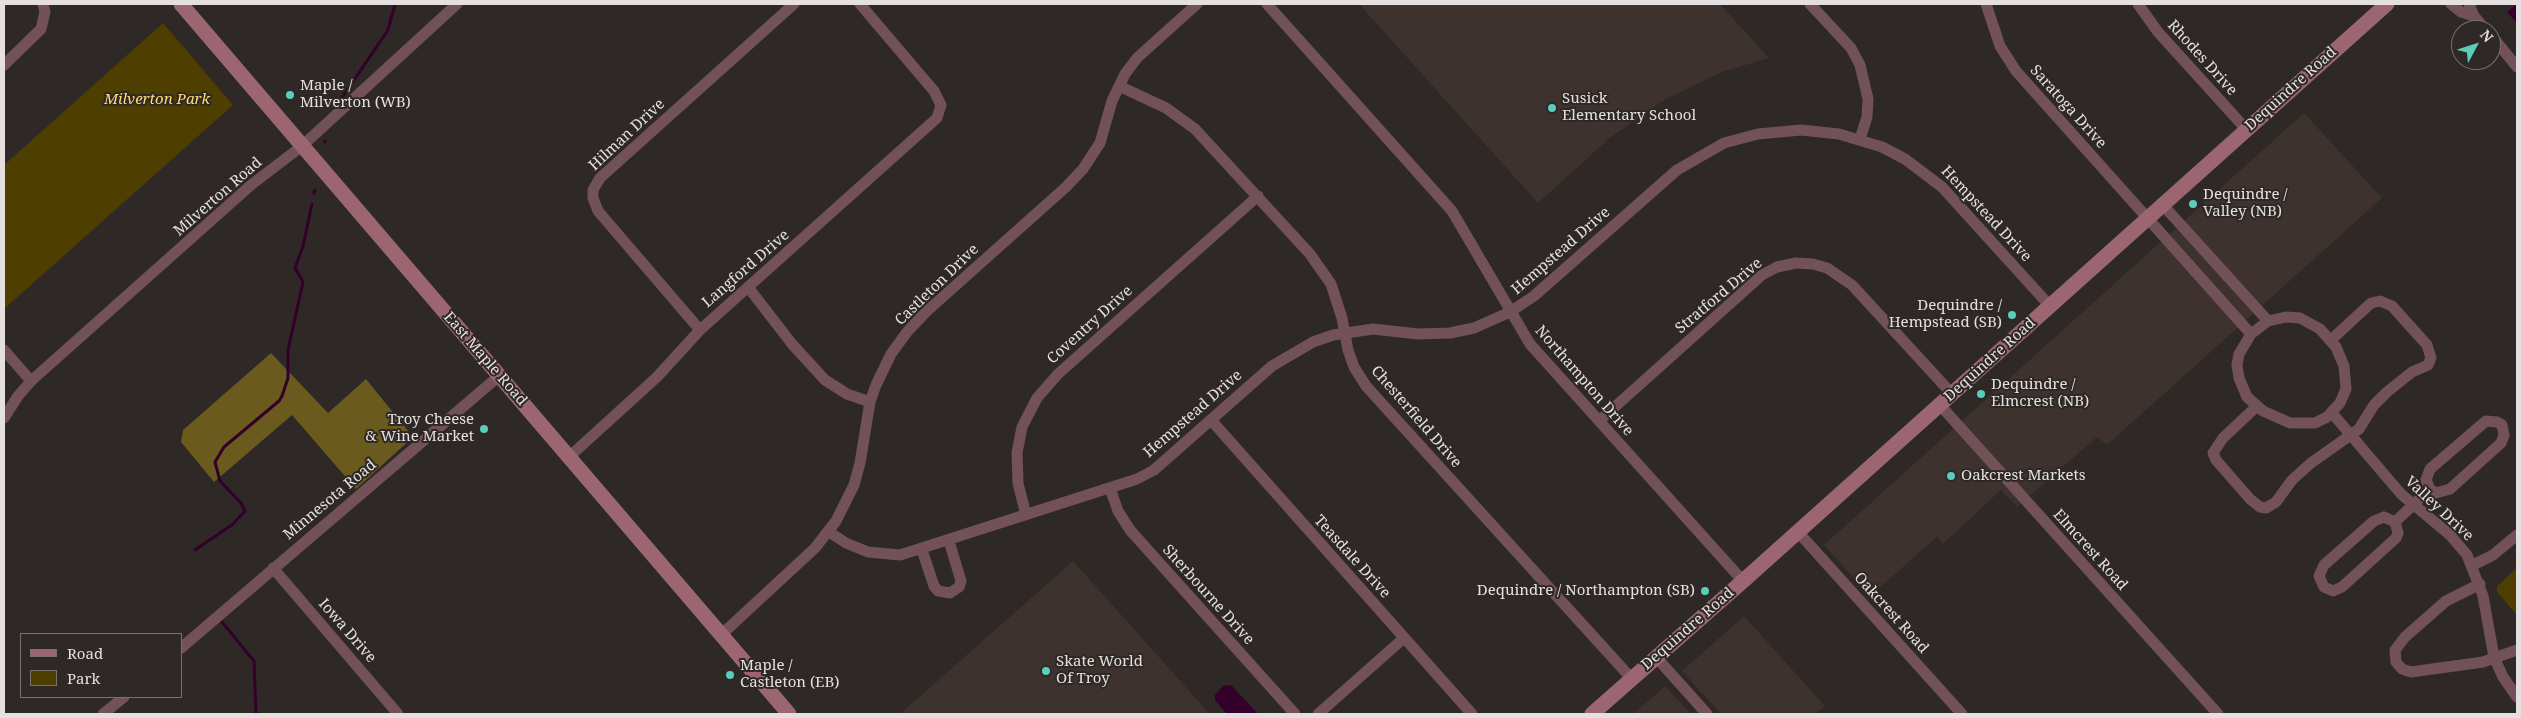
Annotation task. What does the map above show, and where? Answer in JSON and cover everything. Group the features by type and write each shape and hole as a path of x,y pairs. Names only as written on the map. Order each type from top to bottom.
{"main road":[{"name":"East Maple Road","path":"181,4 789,714"},
{"name":"Dequindre Road","path":"1592,714 1743,582 2387,4"}],"street":[{"path":"4,65 41,28 45,16 43,4"},
{"name":"Milverton Road","path":"4,418 18,396 32,381 251,185 302,146 457,4"},
{"name":"Hilman Drive","path":"700,330 598,211 593,198 593,190 600,178 794,4"},
{"name":"Langford Drive","path":"569,457 657,377 700,330 937,118 941,105 934,91 860,4"},
{"name":"Castleton Drive","path":"721,635 809,554 829,532 854,485 870,402 880,374 891,354 918,320 1066,187 1083,169 1104,133 1119,86 1137,58 1197,4"},
{"name":"Northampton Drive","path":"1267,4 1443,198 1468,235 1510,312 1530,344 1743,582"},
{"path":"1810,4 1851,48 1860,65 1868,99 1866,118 1860,139"},
{"name":"Saratoga Drive","path":"1986,4 2000,46 2016,71 2148,217"},
{"name":"Rhodes Drive","path":"2138,4 2158,32 2246,129"},
{"path":"2452,4 2461,12 2474,16"},
{"path":"2469,4 2477,20"},
{"path":"2501,47 2517,67"},
{"name":"Chesterfield Drive","path":"1119,86 1166,108 1195,129 1258,196 1323,270 1338,302 1354,367 1366,386 1632,679"},
{"name":"Hempstead Drive","path":"829,532 846,543 868,552 889,556 922,550 1137,479 1154,470 1260,376 1289,354 1314,342 1345,333 1373,329 1418,334 1450,333 1474,328 1510,312 1547,285 1677,170 1711,150 1742,137 1786,130 1818,130 1882,146 1905,159 1942,187 2050,306"},
{"name":"Coventry Drive","path":"1026,515 1018,483 1017,453 1022,427 1037,398 1058,374 1258,196"},
{"path":"2162,204 2259,327"},
{"path":"2148,217 2259,327"},
{"name":"Stratford Drive","path":"1599,421 1762,276 1778,267 1796,263 1820,265 1846,280 1952,394"},
{"path":"748,287 792,344 825,380 847,394 870,402"},
{"path":"2256,407 2223,438 2214,453 2223,468 2260,507 2272,505 2303,470 2359,429 2374,405 2386,392 2412,372 2428,365 2430,352 2392,306 2380,301 2371,303 2331,340"},
{"path":"2286,317 2300,318 2320,329 2331,340 2341,356 2346,376 2344,396 2332,413 2315,422 2296,424 2274,418 2256,407 2242,387 2237,365 2243,344 2259,327 2286,317"},
{"path":"4,350 32,381"},
{"name":"Minnesota Road","path":"182,647 499,376"},
{"name":"Elmcrest Road","path":"1940,405 2218,714"},
{"name":"Valley Drive","path":"2332,413 2389,482 2412,505 2450,535 2473,565 2480,584 2494,657 2503,677 2517,696"},
{"name":"Teasdale Drive","path":"1211,420 1472,714"},
{"path":"2486,421 2497,422 2502,426 2504,435 2501,443 2450,489 2436,493 2430,489 2426,480 2430,469 2486,421"},
{"name":"Sherbourne Drive","path":"1110,488 1118,511 1130,530 1295,714"},
{"path":"2395,522 2430,489"},
{"path":"2384,517 2395,522 2398,534 2385,548 2342,587 2333,590 2324,587 2319,576 2324,565 2374,521 2384,517"},
{"name":"Oakcrest Road","path":"1798,532 1962,714"},
{"path":"2473,565 2493,555 2517,535"},
{"path":"922,550 934,586 938,591 950,593 959,587 961,581 949,540"},
{"name":"Iowa Drive","path":"273,568 398,714"},
{"path":"2480,584 2460,592 2436,609 2398,644 2394,656 2402,669 2411,672 2483,662 2517,650"},
{"path":"1318,714 1404,638"},
{"path":"1656,658 1706,714"},
{"path":"103,714 123,698"}],"shaded area":[{"name":"Susick Elementary School","path":"1359,4 1720,4 1769,58 1722,72 1666,99 1611,137 1538,203"},
{"path":"2517,4 2517,23 2507,12"},
{"path":"2304,113 2382,198 2107,445 2097,437 2017,507 2001,490 1943,544 1937,537 1870,596 1824,545"},
{"path":"271,353 328,413 366,379 413,437 356,489 292,415 214,482 181,442 183,430"},
{"path":"1073,561 1210,714 900,714"},
{"path":"1744,616 1825,706 1815,714 1721,714 1682,671"},
{"path":"1231,685 1258,714 1227,714 1215,700 1215,695 1223,686"},
{"path":"1665,686 1691,714 1633,714"}],"green space":[{"name":"Milverton Park","path":"163,23 233,105 4,309 4,165"},
{"path":"2517,568 2517,615 2497,592 2497,586"}],"waterway":[{"path":"335,108 388,30 395,4"},
{"path":"195,550 233,524 245,511 241,503 220,481 215,462 224,447 279,401 282,396 288,378 288,350 303,282 295,268 303,246 312,204"},
{"path":"222,622 254,661 256,714"}],"place":[{"name":"Maple / Milverton (WB)","path":"290,95"},
{"name":"Susick Elementary School","path":"1552,108"},
{"name":"Dequindre / Valley (NB)","path":"2193,204"},
{"name":"Dequindre / Hempstead (SB)","path":"2012,315"},
{"name":"Dequindre / Elmcrest (NB)","path":"1981,394"},
{"name":"Troy Cheese & Wine Market","path":"484,429"},
{"name":"Oakcrest Markets","path":"1951,476"},
{"name":"Dequindre / Northampton (SB)","path":"1705,591"},
{"name":"Skate World Of Troy","path":"1046,671"},
{"name":"Maple / Castleton (EB)","path":"730,675"}]}
